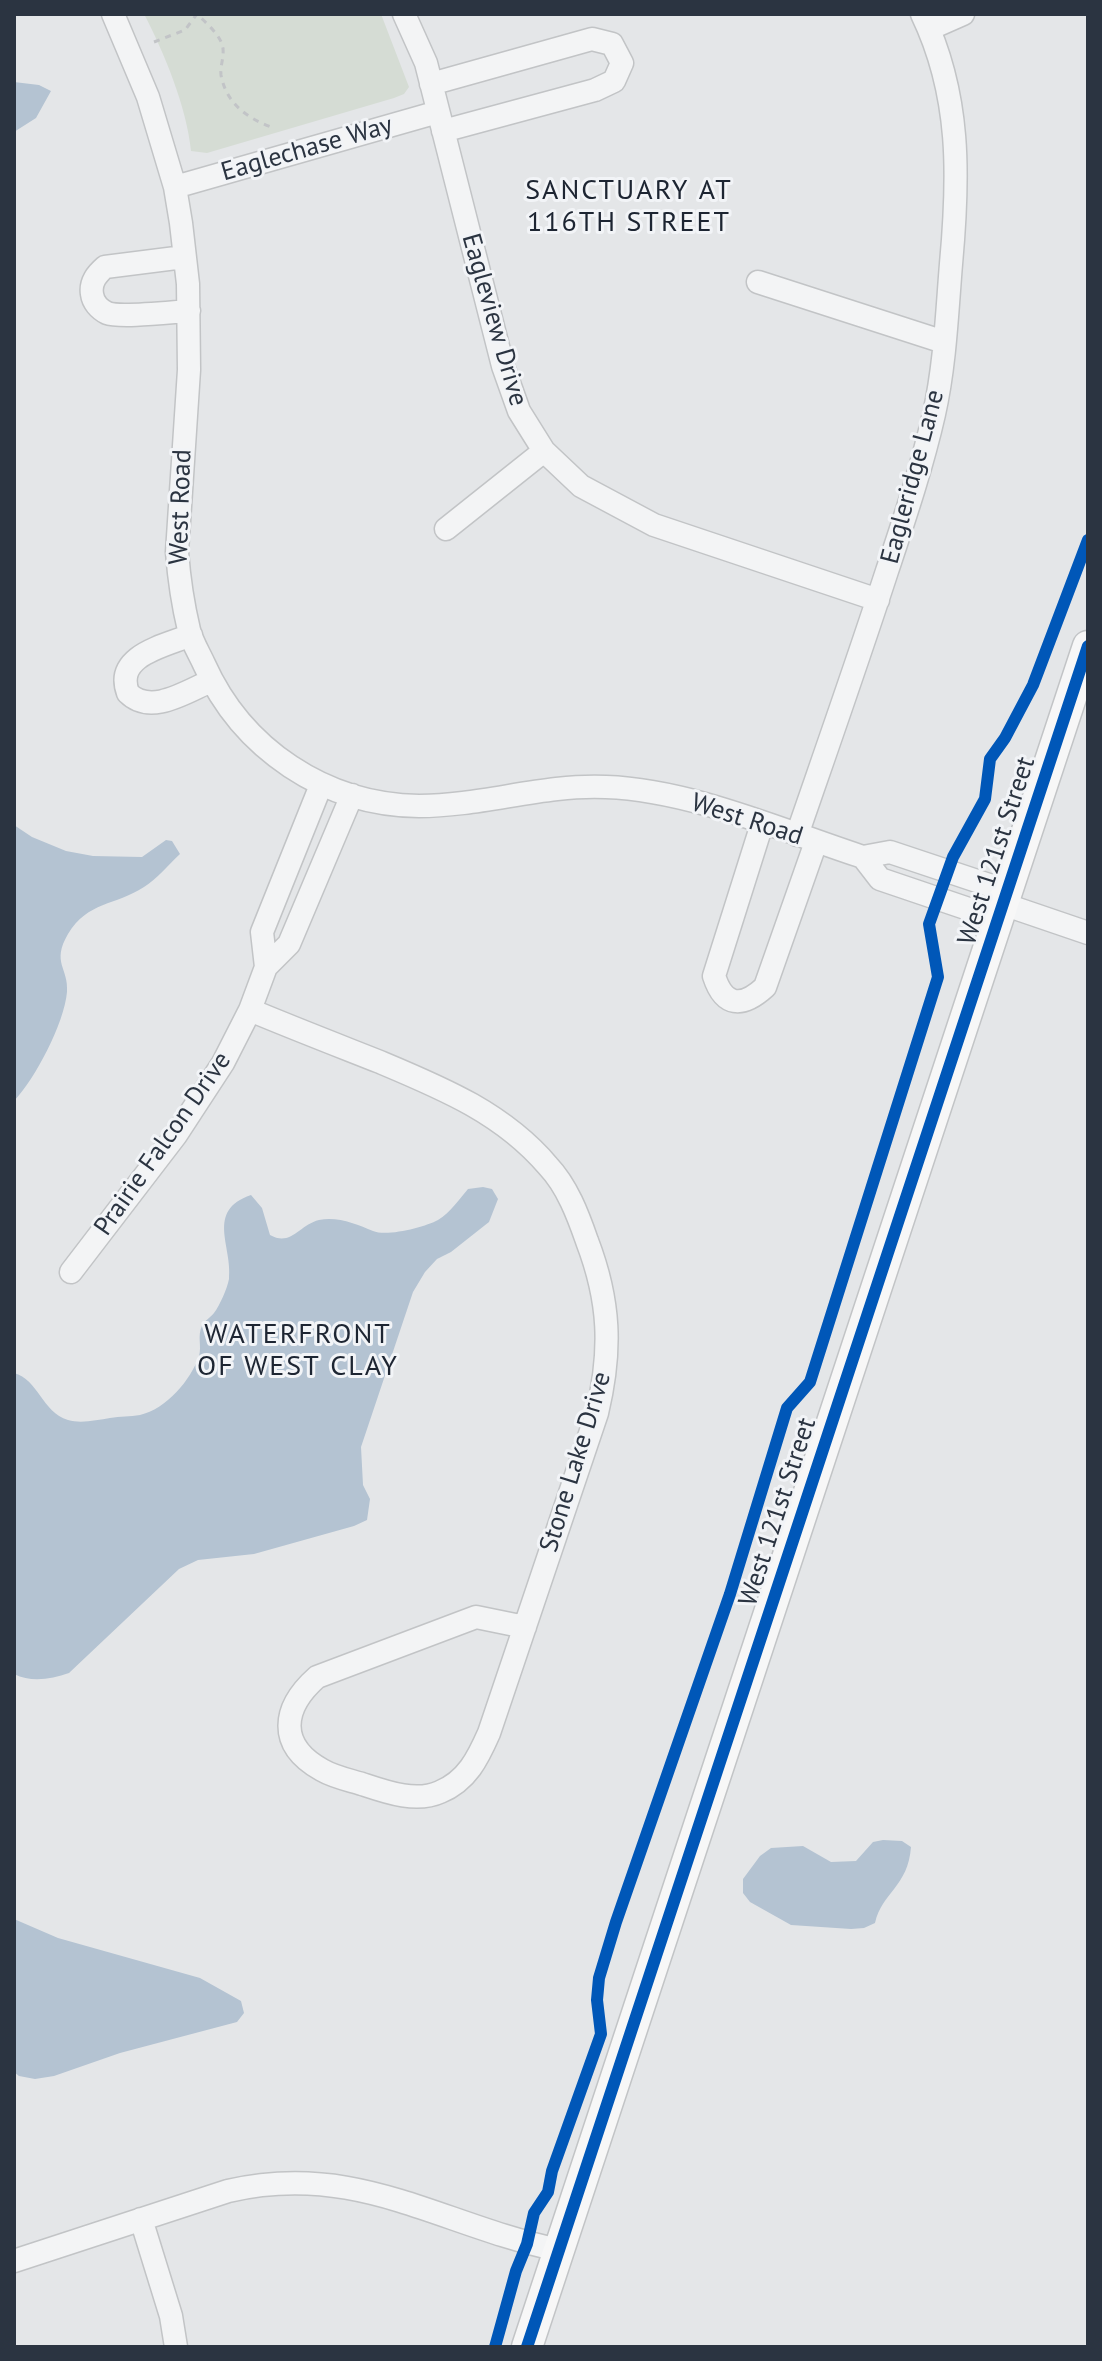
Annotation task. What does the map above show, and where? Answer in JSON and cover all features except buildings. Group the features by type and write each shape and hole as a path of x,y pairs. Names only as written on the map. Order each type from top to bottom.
{"street":[{"name":"West Road","path":"113,14 148,97 175,187 184,257 189,311 189,370 177,552 179,580 191,635 211,681 227,708 256,741 321,785 393,804 455,805 604,786 647,790 687,799 863,857 890,852 1002,905 1088,933"},
{"name":"Eagleview Drive","path":"404,14 426,63 503,366 519,411 544,451 581,486 654,525 878,600"},
{"path":"926,22 963,14"},
{"name":"Eagleridge Lane","path":"762,824 714,976 718,989 727,999 741,1002 753,998 765,987 806,839 906,515 934,413 956,217 957,154 950,98 926,22"},
{"name":"Eaglechase Way","path":"175,187 441,122 595,90 614,81 622,63 612,44 592,39 431,84"},
{"path":"184,257 105,267 91,287 98,307 113,314 189,311"},
{"path":"758,282 944,342"},
{"path":"446,529 544,451"},
{"path":"191,635 132,662 125,678 128,693 142,703 154,704 211,681"},
{"name":"West 121st Street","path":"527,2347 1088,646"},
{"name":"Prairie Falcon Drive","path":"266,967 262,932 321,785"},
{"name":"Prairie Falcon Drive","path":"71,1272 194,1109 223,1063 250,1010 266,967 289,944 352,795"},
{"name":"Stone Lake Drive","path":"250,1010 442,1088 487,1112 523,1139 551,1168 581,1225 595,1262 608,1317 604,1382 597,1413 525,1627 478,1760 461,1780 438,1794 414,1797 385,1792 325,1772 311,1763 292,1740 288,1724 292,1707 303,1690 317,1677 476,1617 525,1627"},
{"path":"14,2261 228,2191 259,2184 328,2184 361,2189 527,2244 559,2250"},
{"path":"141,2219 171,2316 176,2347"}],"path":[{"path":"154,42 185,30 197,14 212,28 223,48 221,74 225,87 241,112 271,127"}],"shaded area":[{"path":"144,14 381,14 409,87 404,94 394,98 207,153 191,151 174,81"}],"water":[{"path":"14,82 39,85 51,91 36,118 14,132"},
{"path":"14,825 32,837 66,851 93,856 142,857 166,840 172,841 180,854 149,884 84,915 68,934 61,952 67,984 65,1005 39,1065 14,1101"},
{"path":"468,1189 492,1189 498,1199 489,1222 451,1252 437,1259 413,1292 361,1447 363,1485 370,1499 367,1520 254,1554 198,1560 179,1569 69,1673 42,1679 14,1674 14,1373 29,1382 52,1410 68,1420 89,1421 150,1412 184,1384 195,1365 200,1352 202,1326 216,1310 228,1283 225,1220 237,1202 251,1195 262,1208 270,1235 277,1238 289,1237 312,1223 326,1219 347,1221 387,1233 438,1220"},
{"path":"902,1841 911,1847 909,1860 900,1880 878,1912 875,1923 864,1928 791,1925 750,1902 743,1893 743,1879 760,1856 771,1848 803,1846 831,1862 856,1861 873,1842"},
{"path":"14,1919 58,1938 200,1978 241,2001 244,2013 237,2022 120,2053 54,2076 35,2079 19,2076 14,2072"}],"cycle path":[{"path":"495,2347 534,2213 548,2192 552,2171 601,2034 597,2000 599,1978 616,1922 730,1594 787,1408 810,1382 938,977 929,924 953,857 985,799 990,759 1005,738 1033,685 1088,540"},
{"path":"527,2347 1088,646"}],"district":[{"name":"SANCTUARY AT 116TH STREET","path":"629,207"},
{"name":"WATERFRONT OF WEST CLAY","path":"298,1351"}]}
